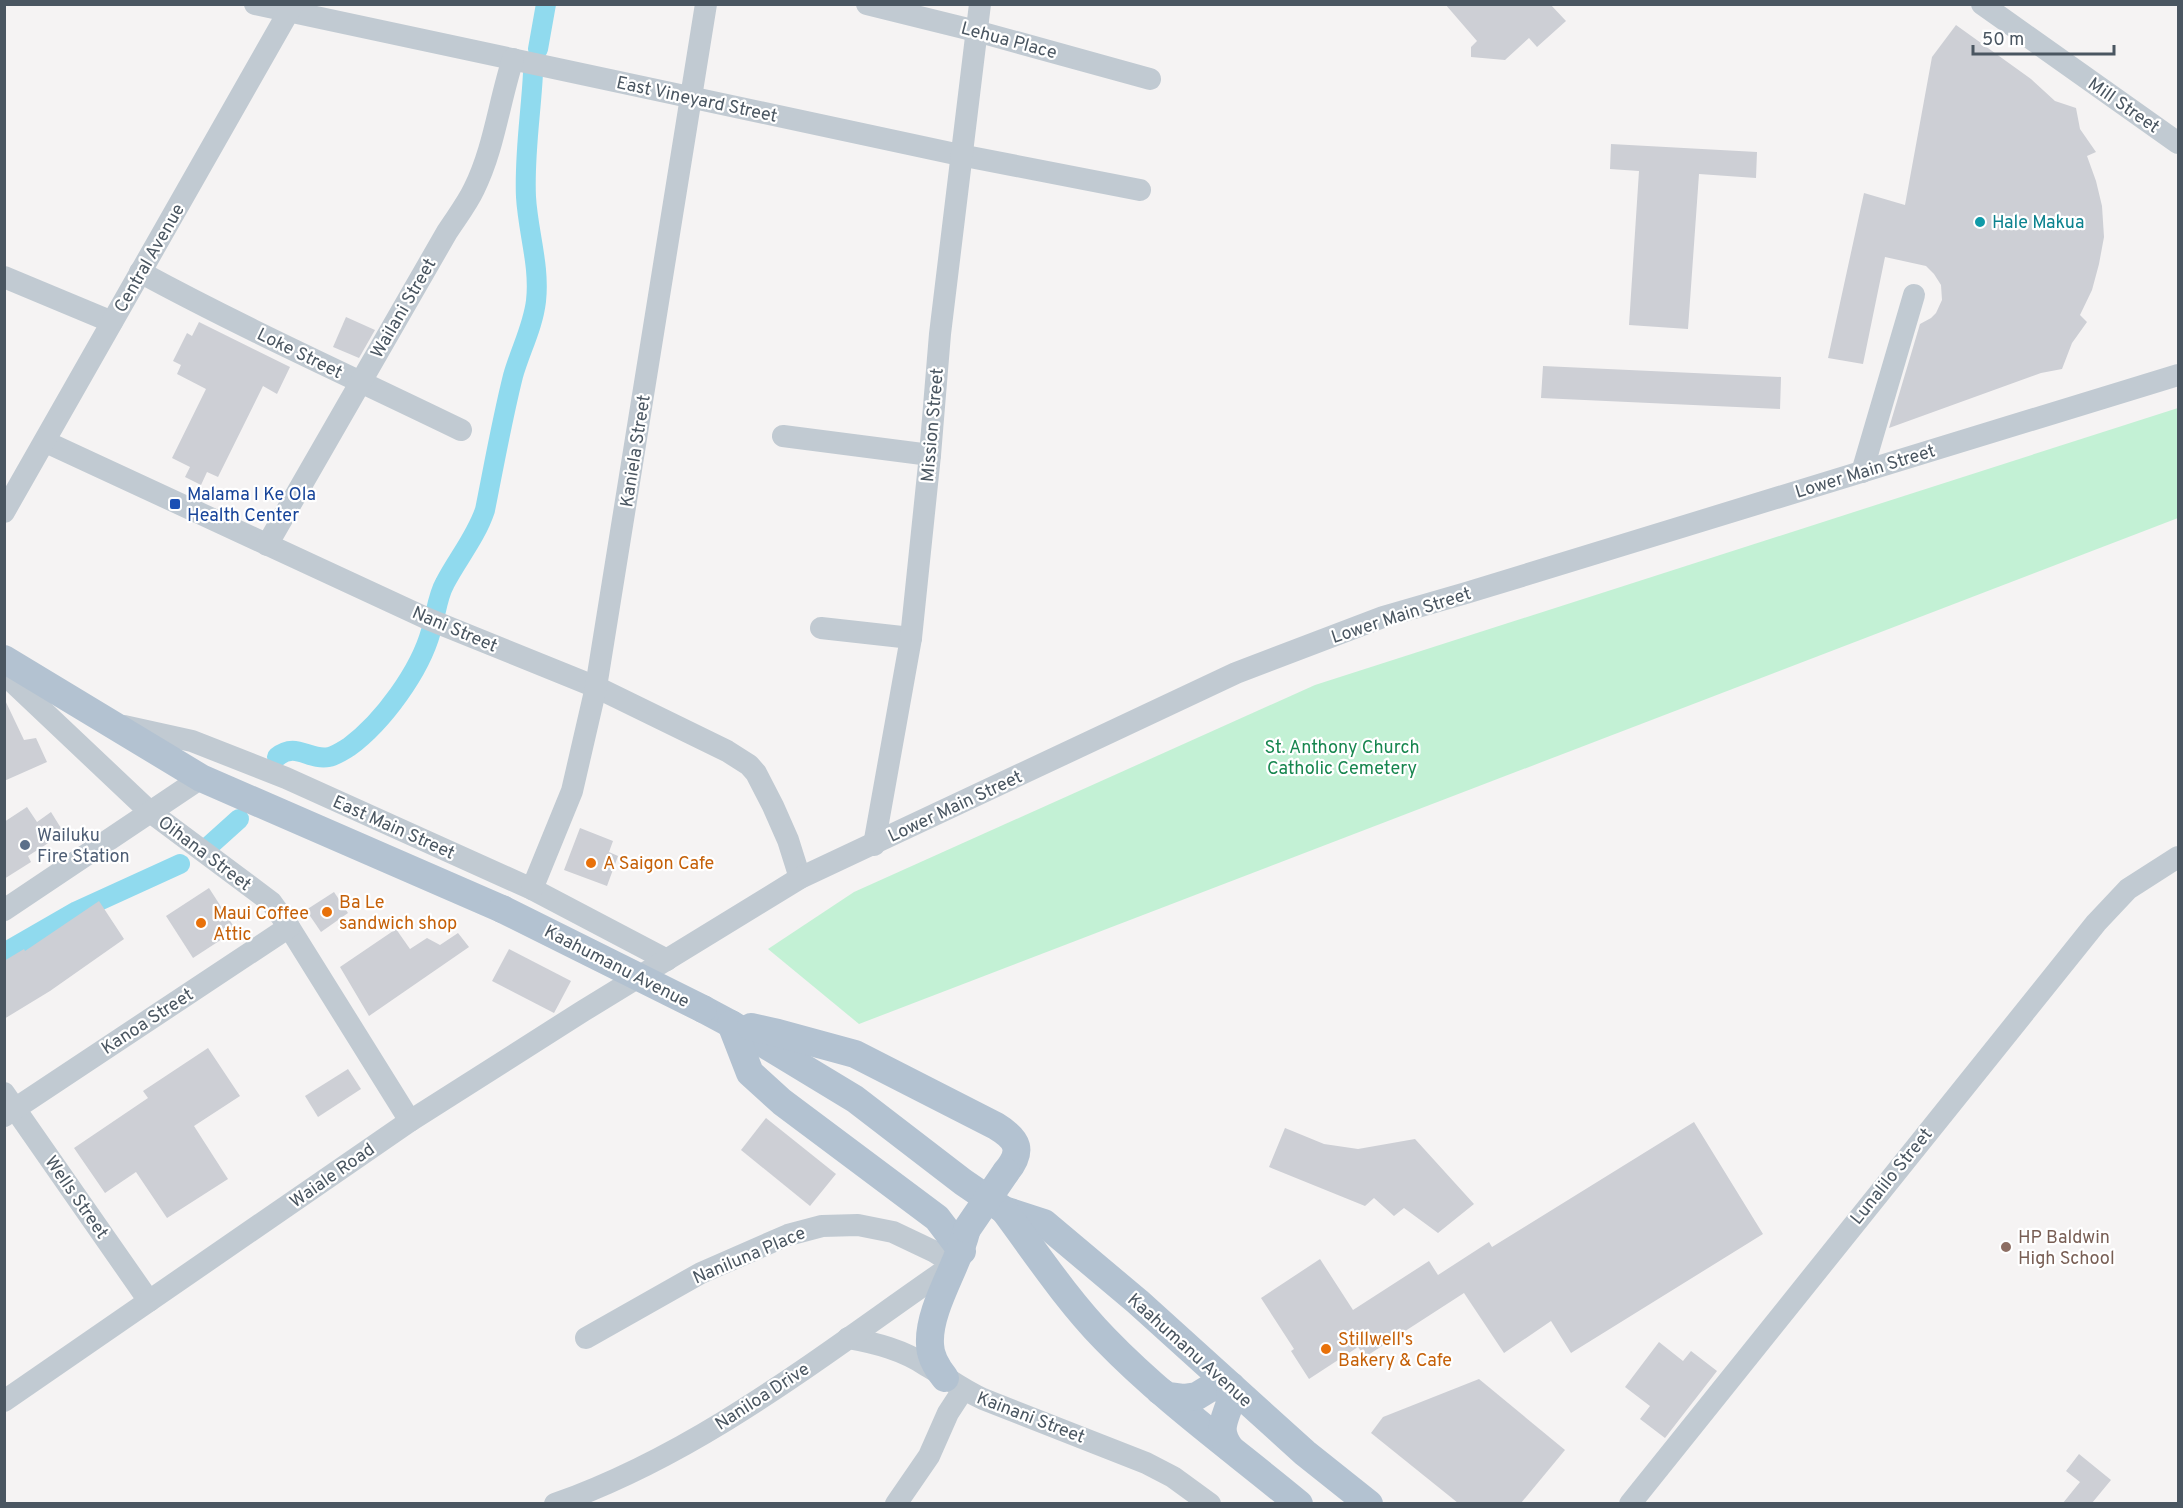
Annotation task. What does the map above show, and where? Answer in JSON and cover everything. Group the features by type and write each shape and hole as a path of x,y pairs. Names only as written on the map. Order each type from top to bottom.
{"main road":[{"name":"East Main Street","path":"4,658 201,778"},
{"name":"Kaahumanu Avenue","path":"201,778 502,909 731,1024 855,1099 963,1182 1004,1210 1044,1224 1138,1302 1305,1453 1368,1503"},
{"path":"731,1024 778,1033 855,1054 1006,1132 1017,1148 1016,1158 961,1248 936,1312 930,1343 933,1359 954,1384"},
{"path":"731,1024 750,1073 782,1102 937,1218 961,1248"},
{"name":"Kaahumanu Avenue","path":"1004,1210 1057,1282 1102,1337 1160,1391 1299,1503"},
{"path":"1160,1391 1183,1398 1197,1396 1209,1388 1231,1386 1230,1406 1222,1423 1224,1438 1230,1448"}],"street":[{"name":"East Vineyard Street","path":"255,4 291,9 960,155 1140,190"},
{"name":"Kaniela Street","path":"532,889 572,791 596,687 706,4"},
{"name":"Lehua Place","path":"867,4 976,31 1150,79"},
{"name":"Mission Street","path":"874,845 911,638 940,334 980,4"},
{"name":"Mill Street","path":"1982,4 2178,143"},
{"name":"Central Avenue","path":"4,512 291,9"},
{"name":"Wailani Street","path":"267,545 447,232 475,189 489,150 513,59"},
{"name":"Loke Street","path":"140,272 200,304 461,430"},
{"path":"4,277 112,322"},
{"path":"1862,472 1914,295"},
{"name":"Lower Main Street","path":"667,960 800,878 1236,673 1383,617 2178,375"},
{"path":"783,436 930,455"},
{"name":"Nani Street","path":"46,442 435,621 596,687 727,751 749,765 756,773 773,806 800,878"},
{"path":"821,628 911,638"},
{"name":"Oihana Street","path":"4,674 149,811 270,902 289,927 410,1121"},
{"name":"East Main Street","path":"110,723 203,745 286,778 532,889 667,960"},
{"path":"4,910 201,778"},
{"name":"Lunalilo Street","path":"1630,1503 2096,923 2128,890 2173,860"},
{"name":"Kanoa Street","path":"8,1106 289,927"},
{"name":"Waiale Road","path":"4,1401 410,1121 667,960"},
{"name":"Wells Street","path":"8,1106 149,1301"},
{"name":"Naniluna Place","path":"586,1338 603,1326 701,1273 788,1235 822,1226 858,1225 893,1232 933,1251 961,1248"},
{"name":"Naniloa Drive","path":"555,1503 600,1488 703,1435 776,1389 848,1338 961,1248"},
{"name":"Kainani Street","path":"848,1338 889,1347 927,1366 954,1384 1146,1462 1173,1477 1210,1503"},
{"path":"896,1503 929,1456 948,1413 954,1384"}],"green space":[{"name":"St. Anthony Church Catholic Cemetery","path":"2178,408 2178,518 859,1024 768,949 854,892 1315,685"}],"building":[{"path":"1445,4 1550,4 1566,21 1537,47 1529,38 1505,60 1471,57 1471,47 1477,41"},
{"name":"Hale Makua","path":"1956,25 2031,79 2055,101 2076,108 2080,129 2096,152 2087,156 2102,206 2104,237 2092,290 2080,315 2087,322 2072,343 2062,369 2041,373 1889,428 1920,324 1936,313 1942,300 1941,285 1934,274 1926,266 1885,257 1863,364 1828,358 1864,193 1905,205 1932,57"},
{"path":"1611,144 1757,152 1756,178 1699,174 1688,329 1629,325 1639,171 1610,169"},
{"path":"346,317 375,330 359,358 333,347"},
{"path":"199,322 290,367 277,394 263,386 218,477 207,472 201,485 185,477 190,467 172,458 206,389 177,374 181,365 173,361 187,333 192,336"},
{"path":"1543,366 1781,377 1780,409 1541,398"},
{"path":"4,698 24,740 36,738 47,762 4,781"},
{"name":"Wailuku Fire Station","path":"27,807 37,822 51,812 64,833 28,856 31,862 4,879 4,822"},
{"name":"A Saigon Cafe","path":"580,828 613,841 609,852 618,856 607,886 564,870"},
{"name":"Maui Coffee Attic","path":"209,888 236,930 193,958 166,916"},
{"name":"Ba Le sandwich shop","path":"334,892 348,913 321,932 306,910"},
{"path":"99,901 124,939 50,991 4,1019 4,961 24,949 25,951"},
{"path":"396,929 410,949 427,938 440,945 458,933 469,947 369,1016 340,967"},
{"path":"509,949 571,981 554,1013 492,981"},
{"path":"208,1048 240,1096 194,1126 228,1179 167,1218 136,1172 105,1193 74,1148 148,1098 143,1091"},
{"path":"348,1069 361,1089 318,1117 305,1096"},
{"path":"766,1118 836,1174 810,1206 741,1150"},
{"path":"1694,1122 1763,1234 1571,1353 1551,1321 1504,1353 1464,1293 1365,1357 1358,1347 1309,1379 1291,1351 1294,1349 1261,1298 1320,1259 1353,1310 1429,1261 1438,1275 1489,1242 1492,1247"},
{"path":"1285,1128 1324,1144 1358,1149 1415,1139 1474,1204 1438,1233 1404,1208 1394,1216 1374,1198 1365,1206 1269,1167"},
{"path":"1659,1342 1683,1361 1691,1351 1717,1371 1665,1438 1640,1419 1650,1406 1625,1387"},
{"path":"1479,1379 1565,1450 1521,1503 1458,1503 1371,1433 1383,1417"},
{"path":"2079,1454 2111,1480 2092,1503 2063,1503 2080,1482 2066,1471"}],"waterway":[{"path":"538,49 546,4"},
{"path":"277,757 290,751 322,757 334,755 349,747 362,736 387,710 409,679 426,646 442,588 477,529 485,510 513,376 529,330 536,301 535,262 526,197 533,73"},
{"path":"209,846 239,819"},
{"path":"4,953 77,911 180,864"}],"place":[{"name":"Hale Makua","path":"1980,222"},
{"name":"Malama I Ke Ola Health Center","path":"175,504"},
{"name":"Wailuku Fire Station","path":"25,845"},
{"name":"A Saigon Cafe","path":"591,863"},
{"name":"Ba Le sandwich shop","path":"327,912"},
{"name":"Maui Coffee Attic","path":"201,923"},
{"name":"HP Baldwin High School","path":"2006,1247"},
{"name":"Stillwell's Bakery & Cafe","path":"1326,1349"}]}
